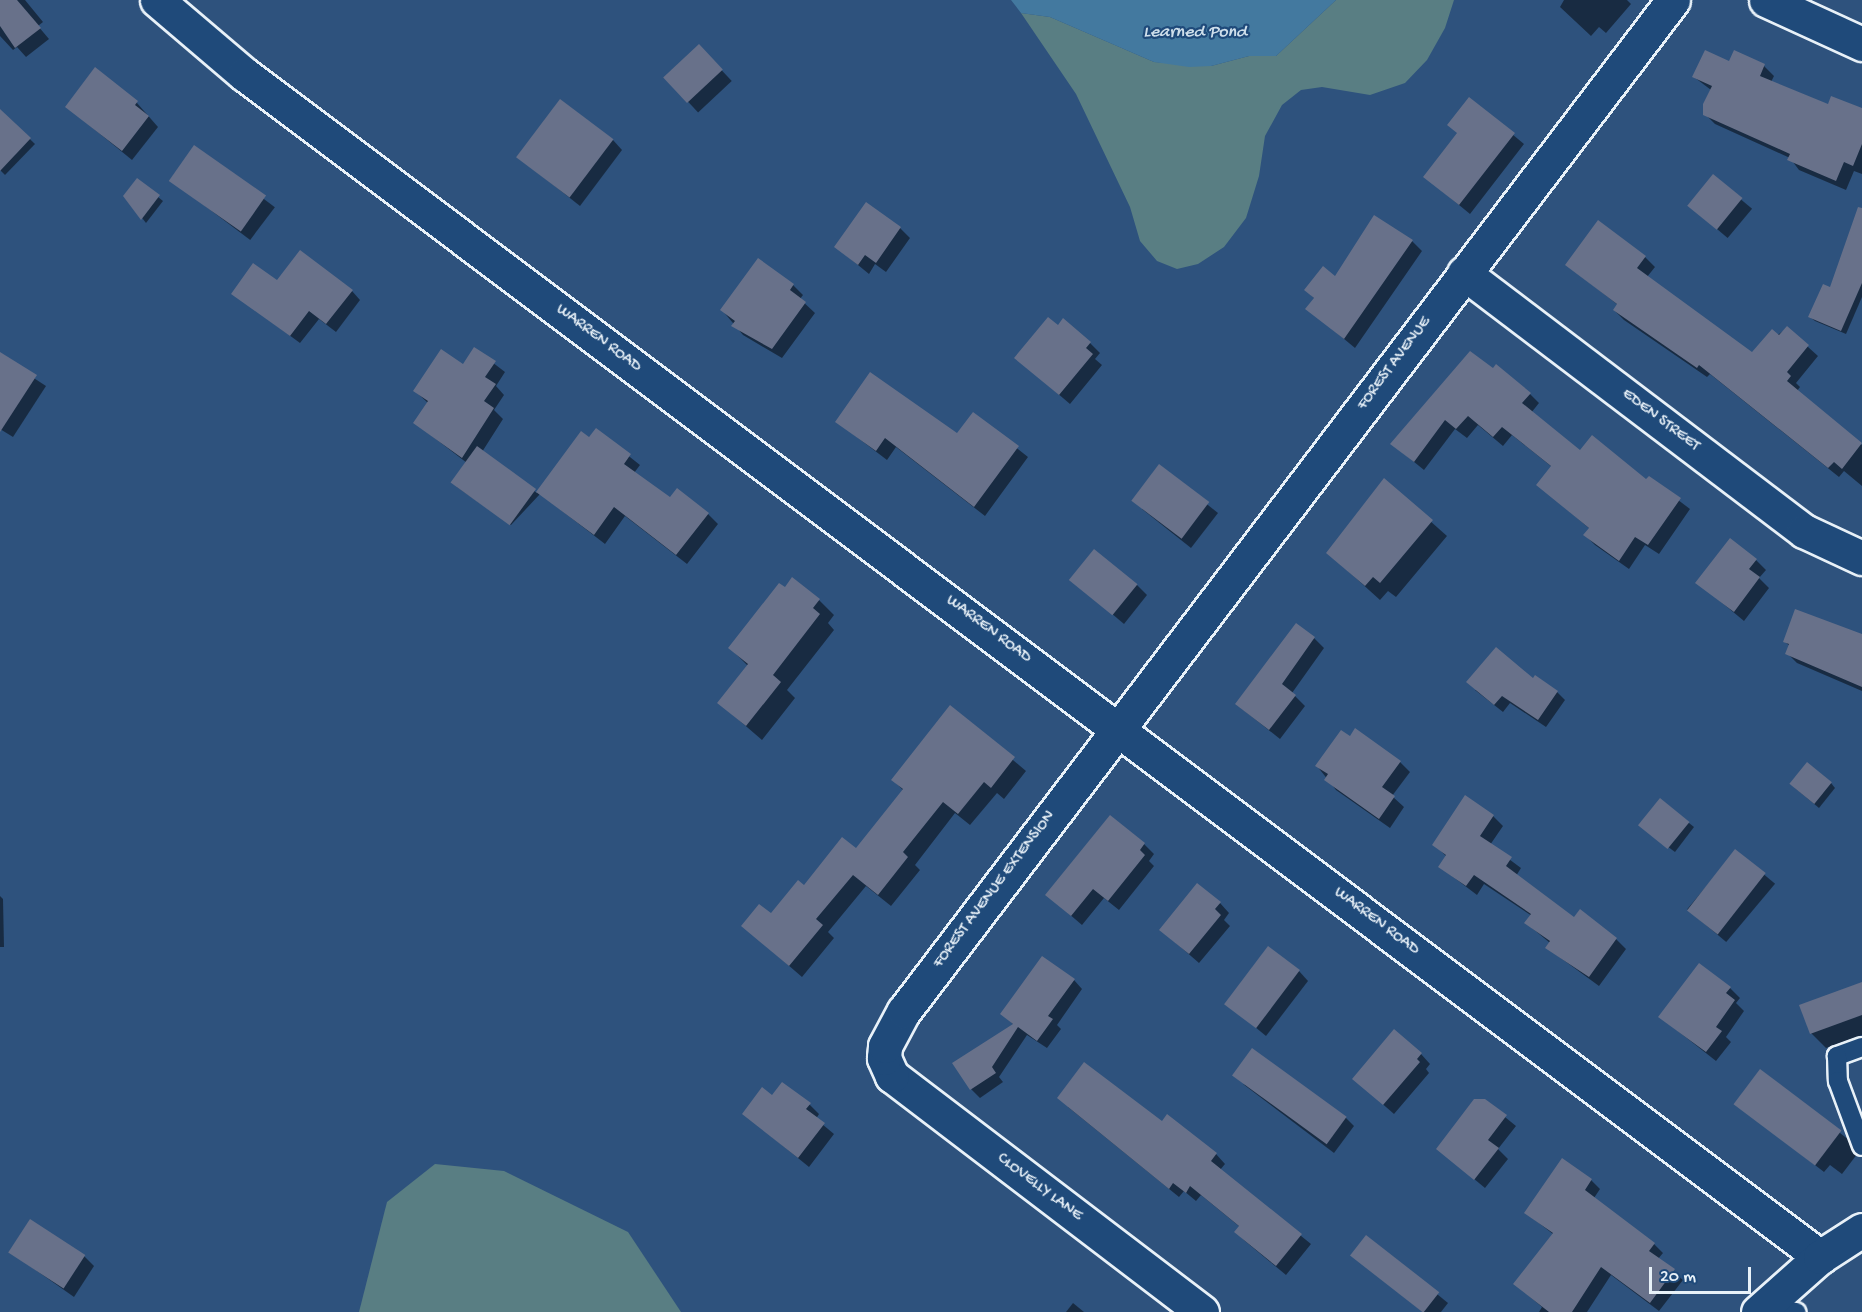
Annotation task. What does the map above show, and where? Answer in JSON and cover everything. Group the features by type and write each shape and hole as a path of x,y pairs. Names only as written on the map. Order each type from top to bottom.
{"street":[{"name":"WARREN ROAD","path":"158,0 244,74 1820,1257"},
{"name":"FOREST AVENUE","path":"1118,728 1673,0"},
{"path":"1766,0 1862,44"},
{"name":"EDEN STREET","path":"1464,273 1804,531 1862,558"},
{"name":"FOREST AVENUE EXTENSION","path":"884,1058 885,1046 904,1011 1118,728"},
{"name":"CLOVELLY LANE","path":"884,1058 892,1076 1202,1312"},
{"path":"1773,1310 1820,1257 1862,1230"}],"lane":[{"path":"1862,1047 1837,1056 1838,1081 1862,1146"}],"green space":[{"path":"1336,0 1454,0 1445,28 1427,60 1405,83 1370,95 1322,87 1301,90 1282,105 1265,136 1259,176 1246,218 1224,247 1198,264 1177,269 1157,261 1140,241 1130,207 1076,94 1021,13 1050,17 1154,62 1211,66 1249,56 1276,56"},
{"path":"435,1164 504,1171 628,1232 681,1312 359,1312 387,1202"}],"water":[{"name":"Learned Pond","path":"1011,0 1336,0 1276,56 1249,56 1211,66 1189,67 1154,62 1050,17 1021,13"}],"building":[{"path":"0,0 17,0 41,28 15,48 0,26"},
{"path":"699,44 723,70 687,103 663,77"},
{"path":"1705,50 1729,61 1734,50 1765,64 1760,76 1828,104 1831,96 1862,108 1862,144 1853,166 1844,162 1836,181 1787,160 1790,154 1703,115 1703,104 1712,86 1692,77"},
{"path":"95,67 138,101 135,105 149,116 122,151 65,107"},
{"path":"1469,97 1515,133 1459,205 1423,177 1457,133 1447,125"},
{"path":"560,99 614,139 570,198 516,157"},
{"path":"0,109 31,138 0,171"},
{"path":"194,145 266,195 241,232 169,181"},
{"path":"1713,174 1743,198 1717,230 1687,206"},
{"path":"137,178 160,195 141,220 123,196"},
{"path":"866,202 901,227 876,263 865,255 858,265 834,247"},
{"path":"1858,207 1862,208 1862,283 1841,331 1808,317 1823,284 1830,287"},
{"path":"1374,215 1413,240 1344,339 1305,309 1314,298 1304,290 1323,266 1335,276"},
{"path":"1598,220 1646,256 1637,268 1752,352 1772,329 1779,335 1787,326 1809,345 1787,372 1791,376 1787,381 1862,443 1842,469 1834,462 1828,468 1699,365 1697,368 1613,310 1617,304 1565,265"},
{"path":"300,250 353,290 326,324 309,311 290,336 231,294 253,263 277,280"},
{"path":"758,258 794,284 790,290 806,302 772,349 731,326 735,321 720,310"},
{"path":"1048,317 1058,325 1063,318 1091,342 1086,348 1093,354 1059,395 1014,358"},
{"path":"474,347 496,361 485,377 496,384 484,401 494,408 462,458 413,423 428,401 413,391 441,349 463,364"},
{"path":"1470,351 1493,368 1496,364 1531,393 1522,403 1580,450 1592,435 1646,479 1649,476 1681,498 1648,545 1635,537 1619,561 1583,535 1589,528 1536,485 1551,466 1502,427 1493,437 1468,416 1456,429 1445,420 1414,462 1390,444"},
{"path":"0,352 37,375 0,432"},
{"path":"870,372 957,433 973,412 1019,446 974,507 885,438 876,451 835,422"},
{"path":"596,428 631,454 624,464 670,497 677,488 709,513 676,555 614,507 594,535 536,492 581,431 589,437"},
{"path":"477,446 536,489 510,525 451,482"},
{"path":"1159,464 1209,502 1182,539 1131,501"},
{"path":"1384,478 1433,520 1380,583 1373,577 1365,586 1326,553"},
{"path":"1730,538 1757,559 1749,569 1760,577 1734,612 1695,583"},
{"path":"1094,549 1138,584 1112,615 1069,580"},
{"path":"792,577 820,599 813,608 820,614 773,675 781,682 746,726 717,703 748,664 728,648 779,583 785,587"},
{"path":"1795,609 1862,634 1862,687 1785,654 1789,644 1783,642"},
{"path":"1296,623 1315,637 1282,684 1296,695 1269,730 1235,704"},
{"path":"1496,647 1533,678 1535,675 1558,691 1538,720 1502,696 1494,705 1466,682"},
{"path":"950,705 1015,757 991,788 984,782 958,814 943,802 903,852 908,857 878,895 853,875 816,919 823,925 789,966 741,926 759,904 771,913 798,880 804,885 842,837 856,848 903,789 891,780"},
{"path":"1355,728 1401,761 1382,787 1395,796 1379,819 1324,780 1328,774 1315,766 1341,730 1350,736"},
{"path":"1807,762 1832,782 1814,804 1789,784"},
{"path":"1465,795 1494,815 1480,836 1512,857 1506,866 1574,917 1580,909 1617,938 1589,977 1545,948 1550,941 1524,923 1531,914 1474,875 1466,886 1438,867 1446,855 1432,845"},
{"path":"1660,798 1690,822 1668,849 1638,825"},
{"path":"1110,815 1145,843 1140,850 1145,855 1108,901 1093,889 1071,916 1045,895"},
{"path":"1735,849 1766,873 1718,934 1687,910"},
{"path":"1197,883 1221,902 1215,909 1221,915 1189,954 1159,930"},
{"path":"1268,946 1300,970 1256,1028 1224,1004"},
{"path":"1042,956 1075,979 1048,1016 1053,1019 1037,1041 1018,1027 992,1067 996,1073 970,1090 952,1063 1013,1024 1000,1014"},
{"path":"1699,963 1731,987 1726,993 1735,1000 1716,1027 1722,1031 1706,1052 1658,1017"},
{"path":"1862,982 1862,1015 1810,1034 1799,1005"},
{"path":"1394,1029 1422,1053 1417,1059 1420,1062 1383,1105 1352,1079"},
{"path":"1252,1048 1347,1117 1327,1144 1232,1076"},
{"path":"1084,1062 1162,1121 1167,1114 1217,1153 1211,1161 1302,1234 1276,1266 1234,1232 1239,1226 1190,1186 1186,1193 1173,1183 1169,1189 1057,1098"},
{"path":"1760,1069 1841,1130 1815,1166 1734,1104"},
{"path":"782,1082 811,1103 806,1109 825,1123 798,1158 742,1114 762,1087 772,1095"},
{"path":"1474,1099 1485,1099 1507,1115 1488,1140 1499,1148 1474,1180 1436,1149"},
{"path":"1562,1158 1592,1179 1585,1190 1655,1243 1649,1251 1675,1269 1650,1303 1601,1267 1572,1312 1549,1312 1513,1284 1553,1233 1524,1213"},
{"path":"30,1219 85,1255 64,1288 8,1253"},
{"path":"1366,1235 1439,1292 1422,1312 1350,1255"}]}
